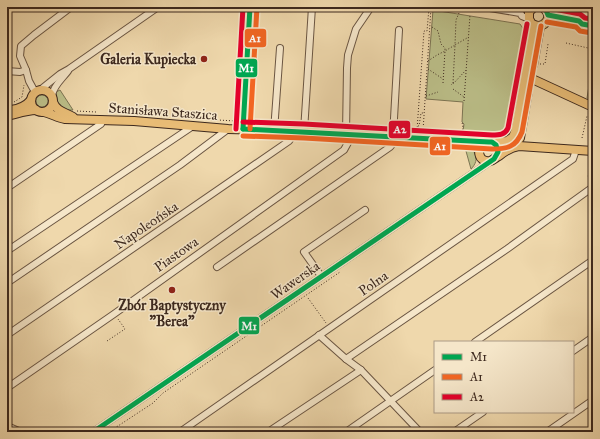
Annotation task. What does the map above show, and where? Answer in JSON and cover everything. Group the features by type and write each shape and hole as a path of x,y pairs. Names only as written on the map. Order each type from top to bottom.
{"main road":[{"name":"Stanisława Staszica","path":"44,112 62,118 193,122 228,129 396,136 463,137 489,142 507,141 513,137 515,132 539,14"},
{"path":"463,137 486,160 494,159 513,147 520,138 539,14"},
{"path":"530,78 593,107"},
{"path":"7,110 23,107 28,104 38,91 47,91 52,99 50,108 44,112 31,110 7,116"},
{"name":"Stanisława Staszica","path":"52,99 58,110 76,119"},
{"path":"31,100 32,105 36,110"},
{"path":"480,154 480,145 489,142 495,144 498,151 494,159"},
{"path":"513,147 525,146 593,151"}],"street":[{"path":"71,7 21,46 20,56 29,81 38,91 60,74 158,7"},
{"path":"243,129 250,7"},
{"path":"300,131 312,7"},
{"path":"349,134 348,55 356,29 371,7"},
{"path":"484,7 520,13 539,14 578,26 582,24 593,26"},
{"path":"217,267 390,147 396,136 399,30"},
{"path":"274,131 280,48"},
{"path":"52,99 55,87 69,69"},
{"path":"7,71 20,72 26,70"},
{"path":"7,188 101,124 103,120"},
{"path":"7,251 193,122"},
{"path":"7,283 180,165 228,129"},
{"name":"Napoleońska","path":"7,335 289,141 300,131"},
{"name":"Piastowa","path":"7,388 114,314 344,150 349,134"},
{"name":"Polna","path":"180,432 573,159 576,150"},
{"name":"Wawerska","path":"471,175 476,167 480,154"},
{"name":"Wawerska","path":"94,432 494,159"},
{"path":"346,359 507,249 593,187"},
{"path":"321,276 304,252 366,210"},
{"path":"476,341 593,260"},
{"path":"320,335 346,359 361,370 420,432"},
{"path":"574,350 593,337"},
{"path":"268,432 361,370"},
{"path":"346,432 434,371"},
{"path":"547,432 593,400"},
{"path":"454,432 482,413"},
{"path":"7,426 21,432"}],"path":[{"path":"423,131 431,7"},
{"path":"418,126 424,31 427,31 429,8 431,7"},
{"path":"567,14 568,7"},
{"path":"453,83 456,20 459,13"},
{"path":"464,101 470,14"},
{"path":"431,28 432,27 438,31 441,44 445,48 443,83"},
{"path":"427,62 468,37"},
{"path":"566,43 588,48"},
{"path":"540,63 545,64 549,44 544,44"},
{"path":"428,69 444,80"},
{"path":"451,85 466,70"},
{"path":"420,87 426,88"},
{"path":"453,89 464,97"},
{"path":"425,96 438,92"},
{"path":"419,110 424,110"},
{"path":"72,111 96,112"},
{"path":"417,129 419,126 421,113 424,114"},
{"path":"582,138 587,116"},
{"path":"193,122 236,121 239,118 244,118"},
{"path":"462,123 463,137"},
{"path":"106,432 153,403 163,393 344,269"},
{"path":"308,298 329,328"},
{"path":"107,341 125,329 114,314"}],"green space":[{"path":"433,10 520,24 524,30 508,127 505,131 500,133 463,131 463,102 426,99"},
{"path":"593,61 593,101 587,98"},
{"path":"60,90 73,110 62,110 56,103 56,92"},
{"path":"44,95 47,96 47,106 40,107 37,106 36,99 37,96"},
{"path":"464,144 474,151 476,158 476,162 471,169"}],"transit line":[{"name":"A2","path":"236,129 243,7"},
{"name":"M1","path":"243,129 250,7"},
{"name":"A1","path":"250,129 257,7"},
{"name":"M1","path":"543,7 548,15 579,21 582,24 593,26"},
{"name":"A2","path":"549,8 580,14 585,18 593,19"},
{"name":"A1","path":"547,22 576,27 580,31 592,33"},
{"name":"A2","path":"243,122 492,135 502,134 508,128 527,24"},
{"name":"A1","path":"243,136 492,149 507,148 517,141 522,132 541,26"},
{"name":"M1","path":"93,432 494,159 498,152 496,145 492,142 243,129"}],"place":[{"name":"Galeria Kupiecka","path":"204,59"},
{"name":"Zbór Baptystyczny \"Berea\"","path":"172,290"}]}
